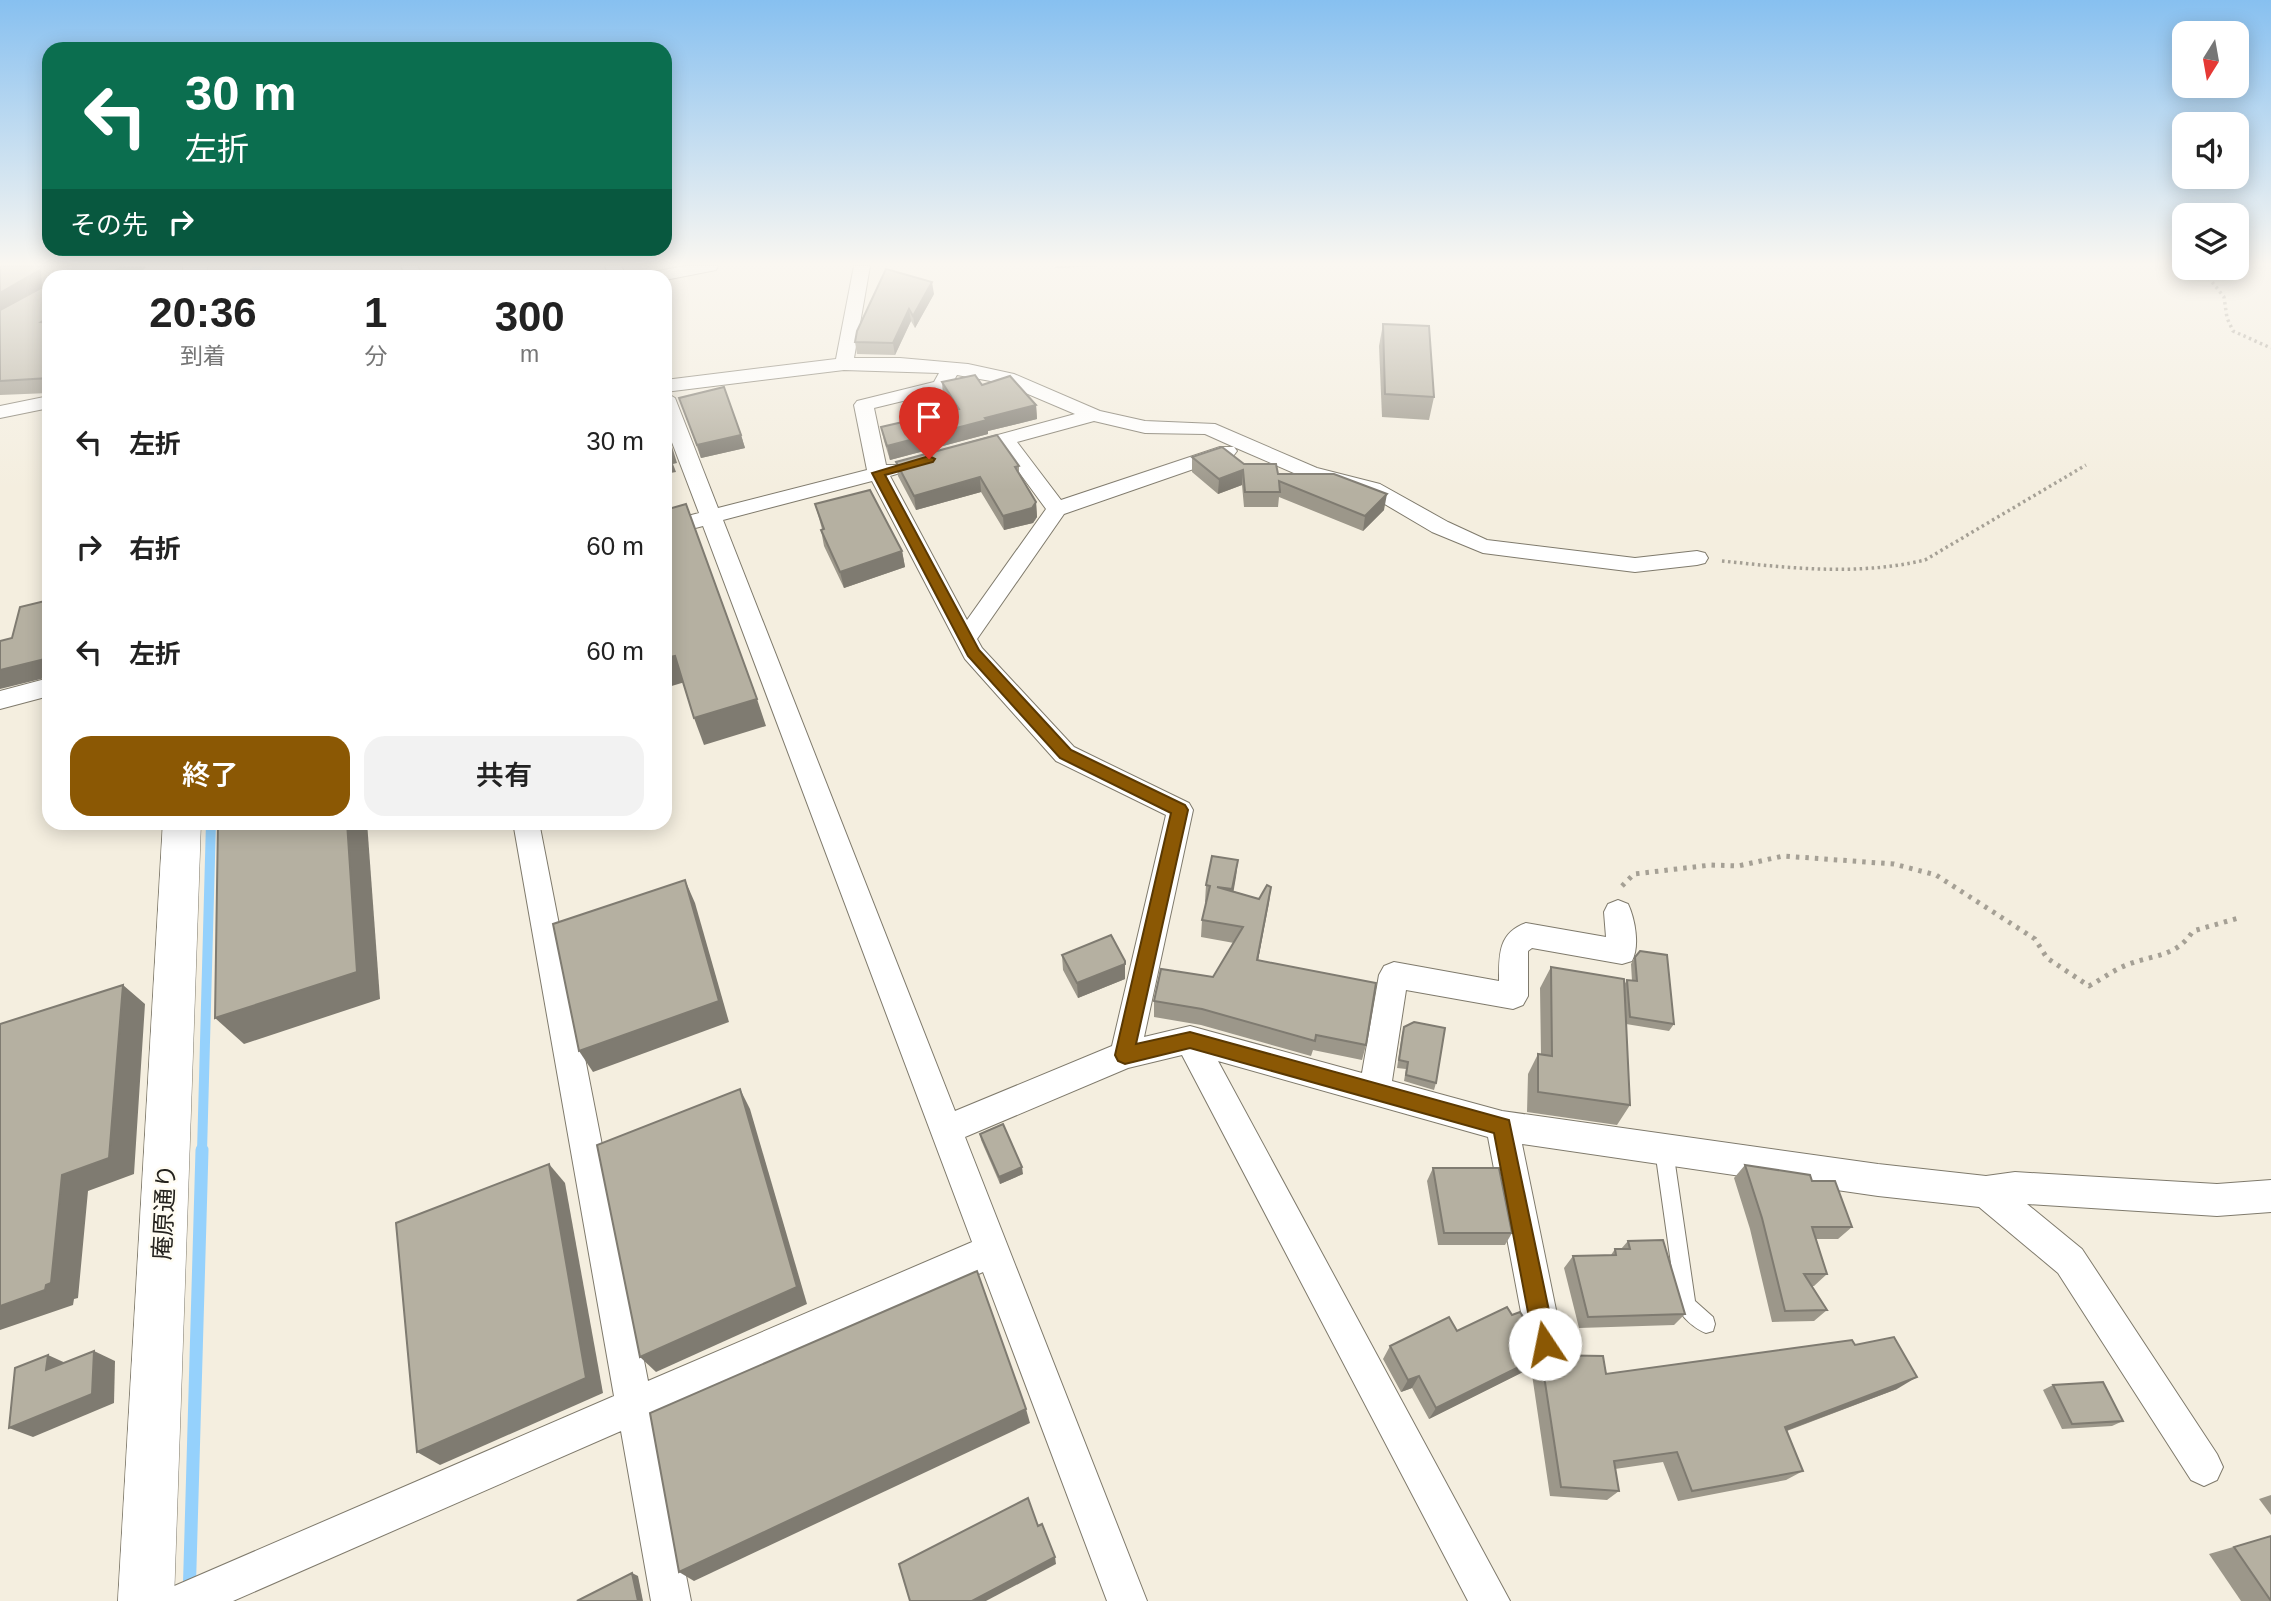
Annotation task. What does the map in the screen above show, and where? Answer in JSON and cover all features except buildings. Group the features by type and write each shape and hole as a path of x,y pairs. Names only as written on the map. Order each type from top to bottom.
{"street":[{"path":"844,364 848,341"},
{"path":"672,385 844,364 900,364 1007,378 1094,415 1145,427 1208,428 1310,473 1373,488 1440,527 1483,546 1635,565 1697,558"},
{"path":"951,369 941,386 864,405 878,473 973,653 1065,754 1180,810 1125,1055"},
{"path":"0,412 42,403"},
{"path":"954,453 1094,415"},
{"path":"672,416 1127,1601"},
{"path":"1004,439 1058,509"},
{"path":"966,638 1058,509 1245,444"},
{"path":"672,527 916,463"},
{"path":"0,700 42,689"},
{"name":"庵原通り","path":"146,1601 182,830"},
{"path":"527,830 671,1601"},
{"path":"1375,1091 1394,975 1513,996 1514,947 1527,934 1622,951 1618,912"},
{"path":"947,1129 1125,1055 1190,1040 1502,1126 1664,1150 1986,1192 2015,1188 2217,1200 2271,1196"},
{"path":"1190,1040 1490,1601"},
{"path":"1502,1126 1545,1344"},
{"path":"1986,1192 2070,1261 2204,1467"},
{"path":"186,1601 993,1250"}],"lane":[{"path":"1664,1150 1686,1306 1706,1324"}],"path":[{"path":"1697,558 1793,568 1906,566 1925,560 2086,465"},
{"path":"1618,912 1618,889 1634,874 1712,865 1738,866 1783,856 1894,864 1936,875 2035,939 2047,958 2089,986 2128,964 2153,958 2184,945 2193,931 2242,916"}],"waterway":[{"path":"202,1152 211,830"},
{"path":"189,1601 202,1150"}],"route":[{"path":"929,459 878,473 973,653 1065,754 1180,810 1125,1055 1190,1040 1502,1126 1545,1344"}]}
